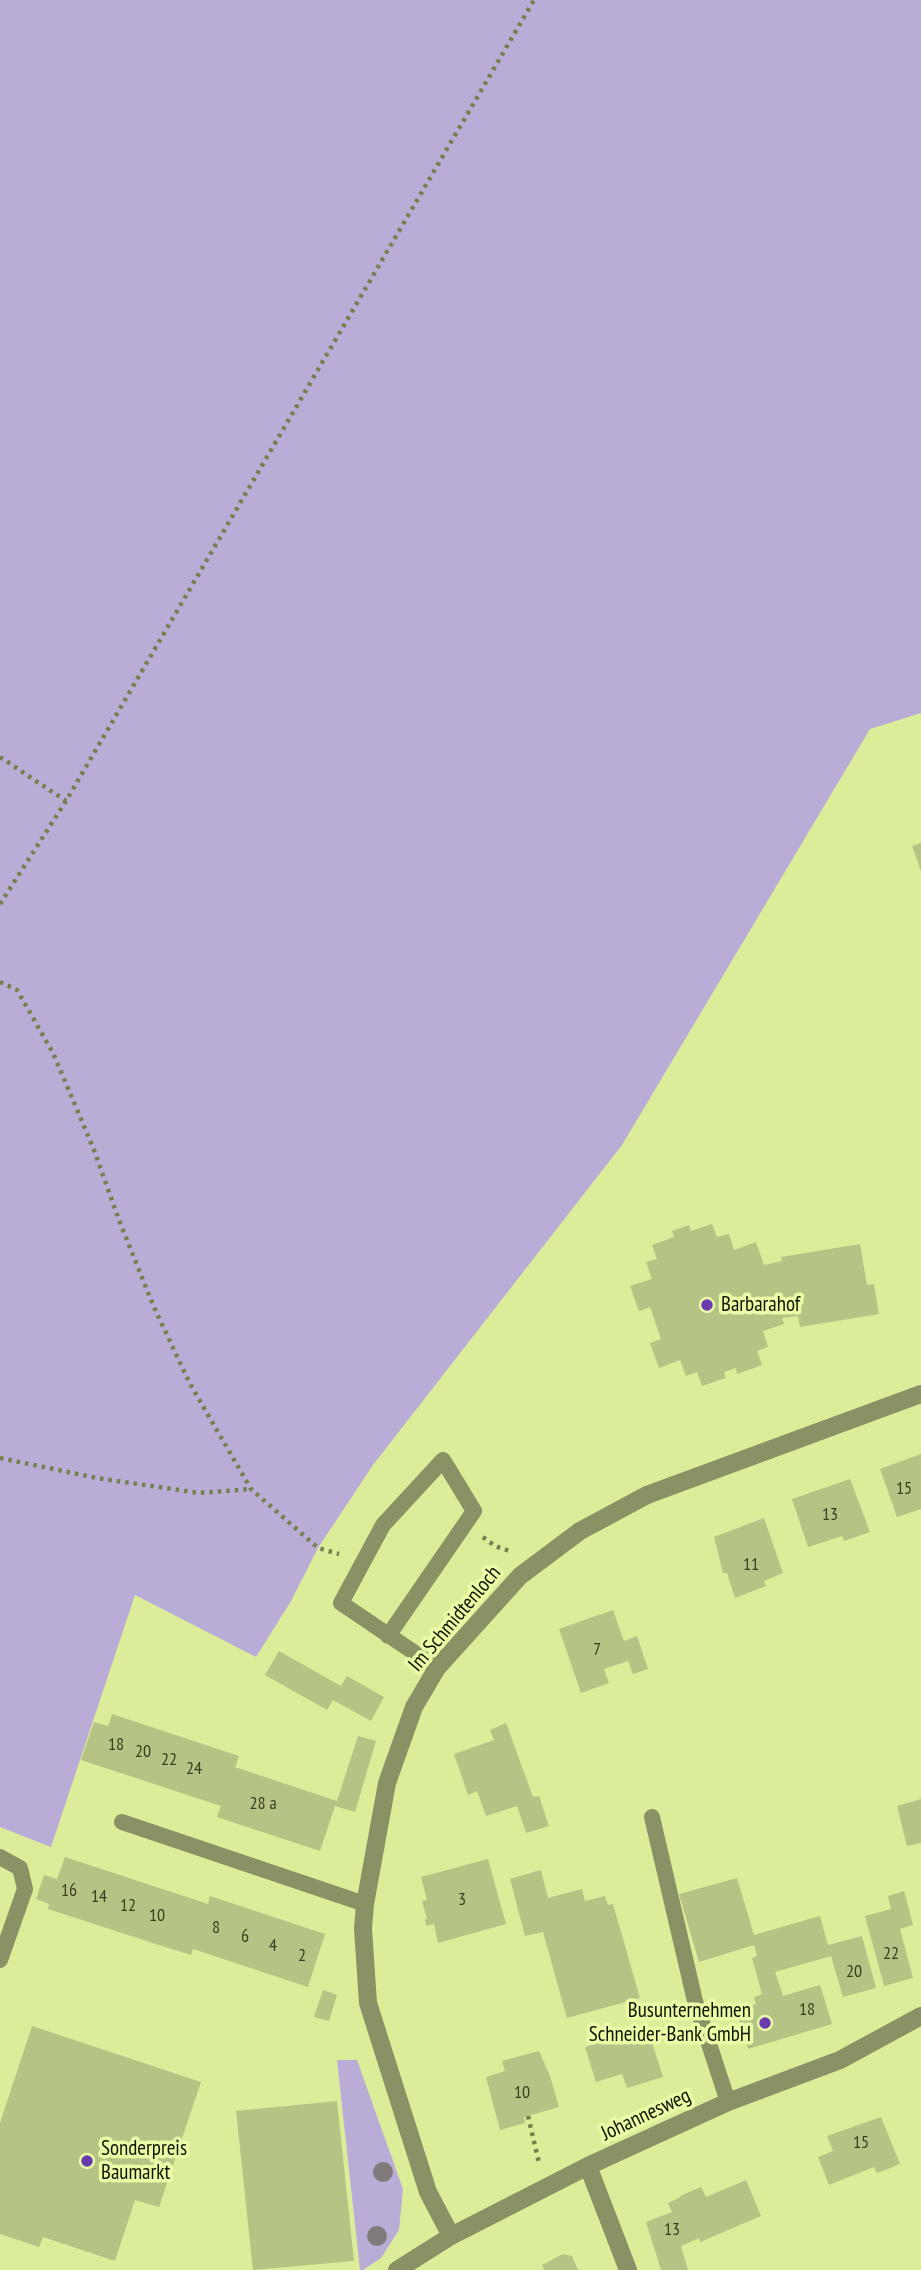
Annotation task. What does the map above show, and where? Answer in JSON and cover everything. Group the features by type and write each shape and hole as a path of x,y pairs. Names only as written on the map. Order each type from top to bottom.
{"street":[{"name":"Im Schmidtenloch","path":"451,2236 428,2192 368,2003 363,1929 365,1904 387,1783 414,1707 437,1668 520,1576 580,1531 647,1495 921,1394"},
{"name":"Johannesweg","path":"397,2270 451,2236 588,2166 767,2085 840,2060 921,2017"},
{"path":"588,2166 628,2270"}],"lane":[{"path":"388,1636 474,1511 443,1460 383,1525 341,1603 388,1636 437,1668"},
{"path":"652,1818 695,2001 727,2102"},
{"path":"121,1822 365,1904"},
{"path":"0,1857 20,1868 24,1889 0,1960"}],"path":[{"path":"0,904 66,801 534,0"},
{"path":"0,757 66,801"},
{"path":"0,982 17,990 53,1053 94,1150 153,1305 189,1382 251,1489 318,1548 363,1562"},
{"path":"0,1458 97,1478 199,1493 251,1489"},
{"path":"465,1524 495,1546 540,1561"},
{"path":"528,2116 547,2187"}],"shaded area":[{"path":"0,0 921,0 921,713 870,729 622,1145 373,1465 318,1548 291,1601 256,1657 135,1595 51,1847 0,1827"},
{"path":"337,2060 357,2060 403,2189 399,2230 381,2258 363,2270 360,2270"}],"building":[{"path":"921,843 921,871 912,846"},
{"name":"Barbarahof","path":"712,1224 717,1237 729,1234 734,1250 756,1242 764,1265 782,1261 781,1257 860,1244 867,1285 874,1284 879,1314 800,1327 798,1316 782,1318 784,1324 763,1331 768,1347 757,1351 762,1365 737,1374 736,1368 724,1372 726,1378 702,1386 697,1372 686,1376 680,1360 659,1368 650,1343 661,1339 650,1307 639,1311 630,1286 652,1279 646,1262 657,1259 652,1245 674,1237 672,1231 689,1225 691,1231"},
{"path":"921,1454 921,1509 897,1517 880,1469"},
{"path":"850,1479 870,1532 844,1541 842,1536 808,1547 792,1499"},
{"path":"764,1518 783,1573 764,1581 766,1586 735,1598 727,1573 723,1573 714,1537"},
{"path":"613,1610 624,1641 637,1636 648,1669 633,1674 628,1661 604,1669 609,1683 581,1693 559,1629"},
{"path":"279,1651 341,1686 347,1676 384,1697 371,1721 333,1700 327,1710 265,1675"},
{"path":"112,1714 239,1756 235,1767 337,1801 358,1736 376,1741 355,1812 335,1806 320,1851 217,1817 221,1806 81,1760 94,1722 108,1726"},
{"path":"506,1723 533,1797 539,1796 549,1826 526,1833 517,1806 486,1816 477,1791 468,1795 454,1754 494,1740 490,1730"},
{"path":"921,1799 921,1843 907,1846 897,1806"},
{"path":"65,1857 208,1904 210,1896 325,1934 308,1987 193,1949 191,1955 48,1909 49,1904 36,1899 44,1875 57,1879"},
{"path":"488,1859 506,1924 438,1943 434,1924 426,1926 422,1901 427,1900 421,1877"},
{"path":"541,1870 548,1898 582,1889 585,1901 605,1896 608,1905 613,1904 640,1998 567,2018 543,1932 525,1936 510,1879"},
{"path":"737,1878 754,1935 820,1916 828,1945 862,1936 876,1988 843,1997 831,1956 775,1972 783,1996 820,1985 832,2024 748,2049 736,2010 756,2004 754,1997 762,1994 752,1958 757,1956 754,1945 699,1962 679,1894"},
{"path":"904,1891 913,1925 900,1929 913,1978 884,1986 865,1916 891,1909 888,1896"},
{"path":"323,1990 337,1995 329,2021 314,2017"},
{"name":"Sonderpreis Baumarkt","path":"32,2026 201,2082 159,2207 135,2200 115,2261 43,2237 39,2247 0,2234 0,2123"},
{"path":"647,2027 663,2077 627,2088 622,2074 596,2082 585,2047"},
{"path":"539,2051 559,2107 524,2117 525,2123 500,2130 486,2077 505,2071 502,2061"},
{"path":"337,2101 354,2261 253,2270 236,2111"},
{"path":"881,2117 900,2164 877,2173 874,2167 829,2185 818,2157 833,2151 827,2136"},
{"path":"746,2180 761,2216 700,2242 699,2238 681,2246 688,2270 661,2270 646,2222 672,2212 668,2203 701,2187 706,2197"},
{"path":"563,2254 572,2256 578,2270 544,2270 542,2265"}],"place":[{"name":"Barbarahof","path":"707,1305"},
{"name":"Busunternehmen Schneider-Bank GmbH","path":"765,2023"},
{"name":"Sonderpreis Baumarkt","path":"87,2161"}]}
